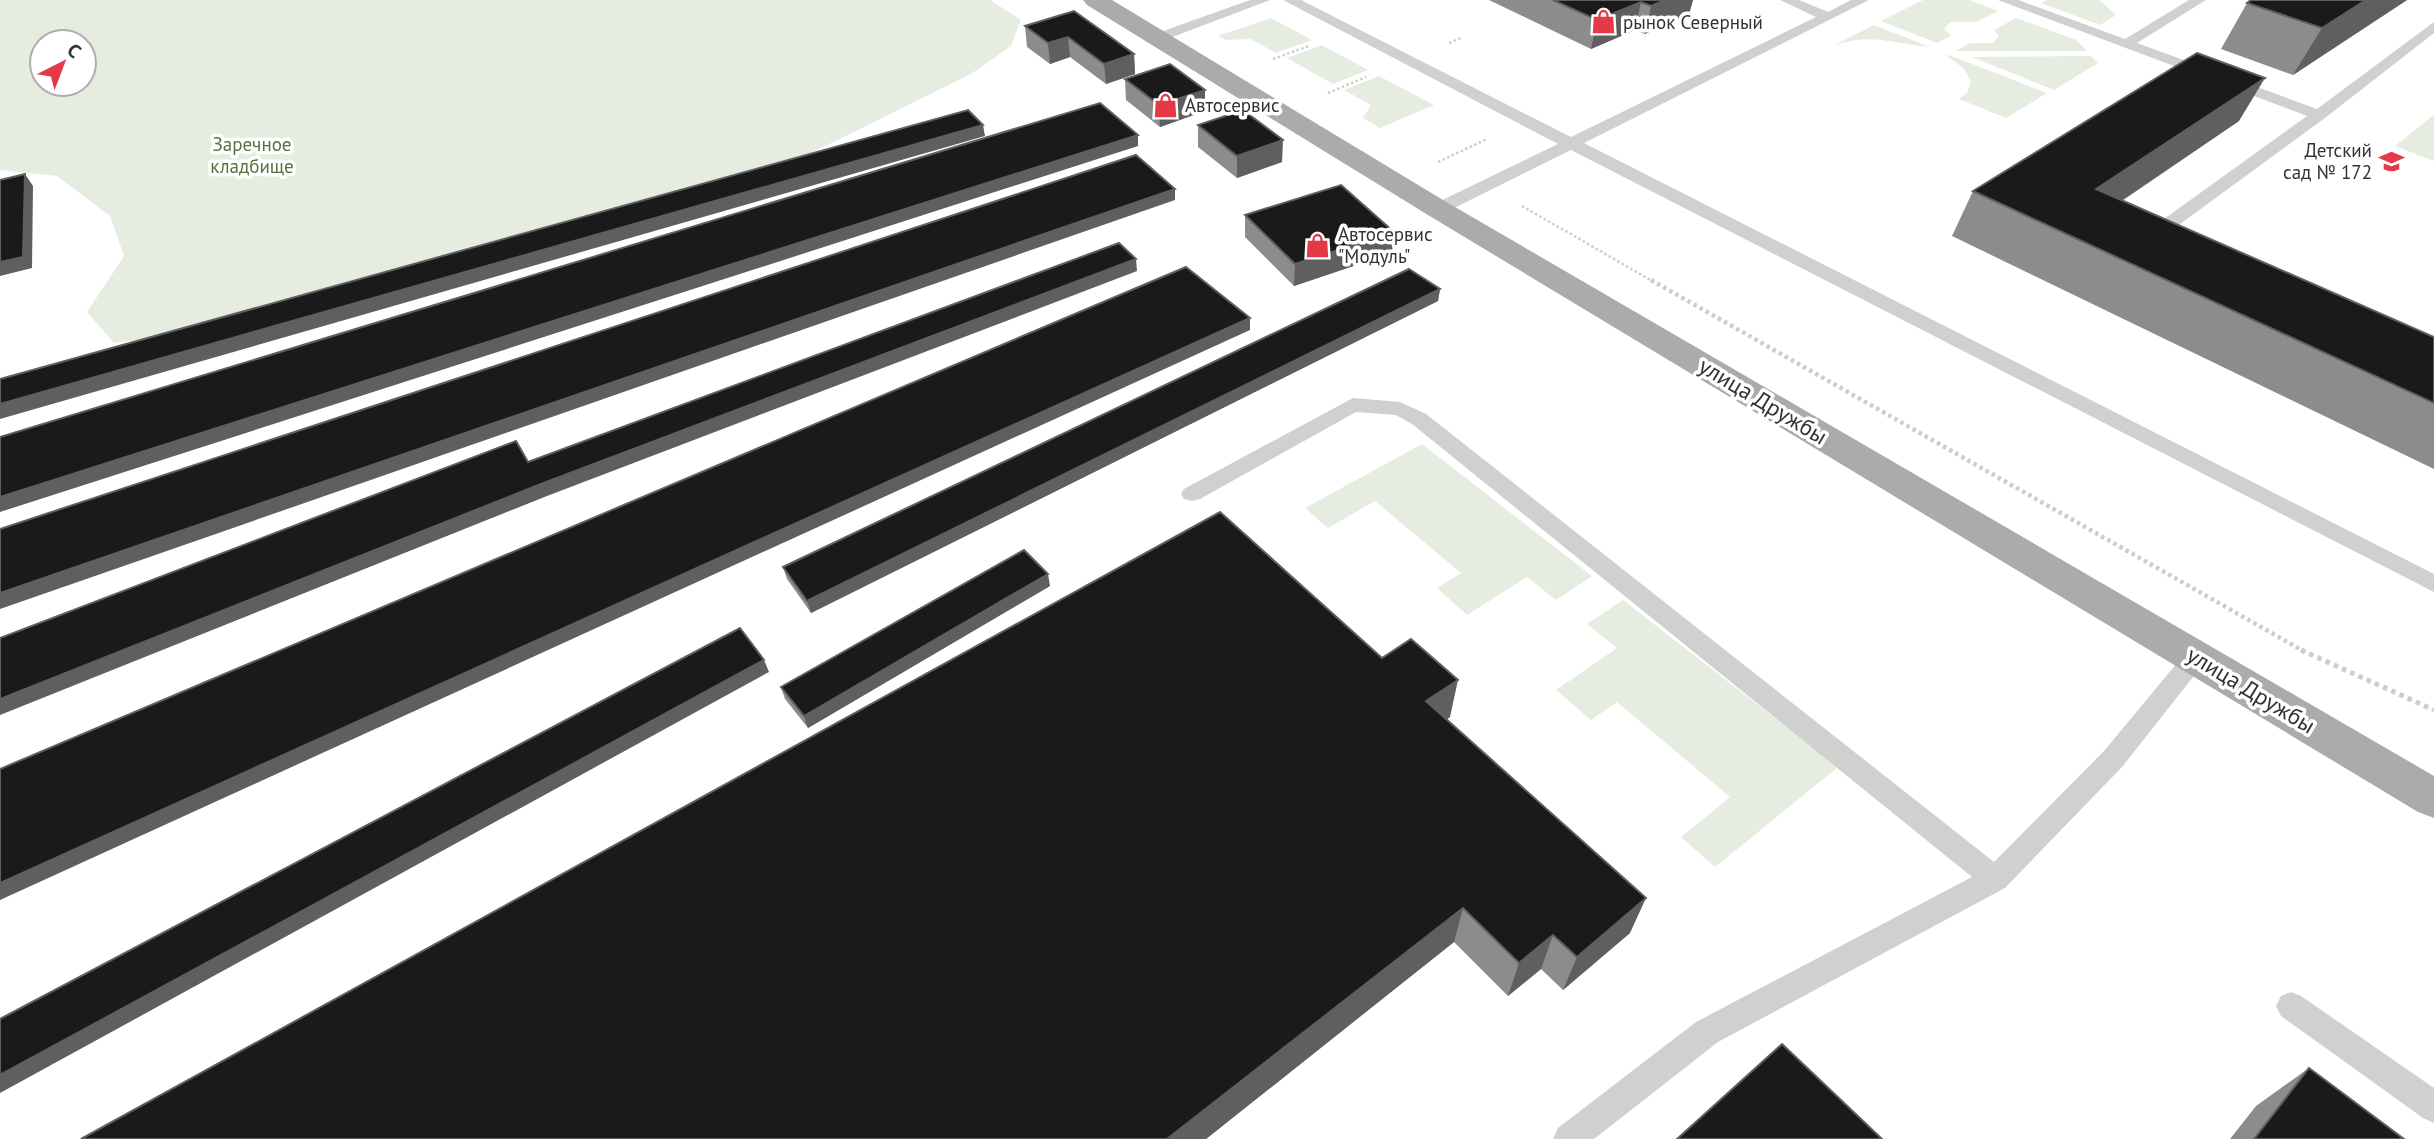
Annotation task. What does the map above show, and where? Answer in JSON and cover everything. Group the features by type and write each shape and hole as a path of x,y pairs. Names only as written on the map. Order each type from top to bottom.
{"main road":[{"name":"улица Дружбы","path":"1095,0 1438,209 2434,799"}],"lane":[{"path":"1157,38 1263,0"},
{"path":"1290,0 2434,584"},
{"path":"1787,0 1828,17"},
{"path":"1438,209 1862,0"},
{"path":"2005,0 2319,115"},
{"path":"2126,44 2199,0"},
{"path":"2190,252 2166,239 2163,228 2319,115 2434,26"},
{"path":"1192,494 1353,405 1401,409 1430,428 1995,879"},
{"path":"1569,1139 1707,1032 1995,879 2113,759 2196,658"},
{"path":"2291,1006 2434,1107"}],"path":[{"path":"1273,59 1284,66"},
{"path":"1328,93 1339,100"},
{"path":"1433,164 1486,139 1531,163 1540,168 1516,202 2287,644 2434,710"}],"green space":[{"name":"Заречное кладбище","path":"0,0 990,0 1021,20 1011,46 971,74 801,158 203,331 114,343 87,312 124,256 110,216 57,176 0,170"},
{"path":"1923,0 1969,0 1998,11 1976,22 1950,22 1944,29 1951,36 1937,43 1881,21"},
{"path":"2047,0 2099,0 2116,15 2100,25 2041,3"},
{"path":"1271,18 1312,40 1276,53 1250,39 1226,40 1218,36"},
{"path":"2016,18 2076,40 2087,51 1956,51 1970,43 1993,43 1999,36 1994,30"},
{"path":"1874,25 1930,47 1871,39 1833,46"},
{"path":"1322,45 1368,70 1333,84 1287,58"},
{"path":"1947,56 2047,93 2006,118 1959,99 1967,93 1971,81 1963,68"},
{"path":"2091,56 2098,63 2054,90 1972,57"},
{"path":"1379,76 1434,105 1380,128 1363,118 1371,105 1344,90"},
{"path":"2434,115 2434,161 2395,146"},
{"path":"1422,444 1592,576 1556,600 1527,577 1467,615 1437,588 1461,573 1375,501 1328,528 1305,508"},
{"path":"1623,600 1838,767 1715,867 1681,837 1730,797 1617,702 1591,720 1556,690 1617,648 1587,624"}],"building":[{"path":"1553,0 1665,0 1651,6 1641,2 1597,20"},
{"path":"2251,0 2366,0 2322,28 2247,3"},
{"path":"1074,11 1134,54 1104,64 1068,37 1048,43 1025,26"},
{"path":"2197,53 2265,78 2096,189 2434,337 2434,403 1973,191"},
{"path":"1170,64 1205,90 1159,105 1125,79"},
{"path":"1100,103 1138,135 0,497 0,437"},
{"path":"968,110 983,125 0,404 0,379"},
{"path":"1243,110 1283,140 1237,156 1198,125"},
{"path":"1136,155 1175,189 0,593 0,529"},
{"path":"25,174 23,257 0,262 0,180"},
{"path":"1341,185 1394,232 1295,264 1245,215"},
{"path":"1119,243 1136,259 541,484 0,699 0,638 516,441 528,462"},
{"path":"1186,267 1250,318 0,883 0,769"},
{"path":"1409,269 1440,289 807,601 783,567"},
{"path":"1220,512 1382,658 1411,639 1458,680 1426,701 1646,898 1577,957 1553,935 1519,963 1463,908 1167,1139 81,1139"},
{"path":"1024,550 1048,574 804,716 781,687"},
{"path":"740,628 764,660 0,1075 0,1019"},
{"path":"1782,1044 1882,1139 1677,1139"},
{"path":"2309,1068 2404,1139 2254,1139"}],"place":[{"name":"рынок Северный","path":"1603,22"},
{"name":"Автосервис","path":"1165,105"},
{"name":"Детский сад № 172","path":"2392,161"},
{"name":"Автосервис \"Модуль\"","path":"1318,245"}]}
